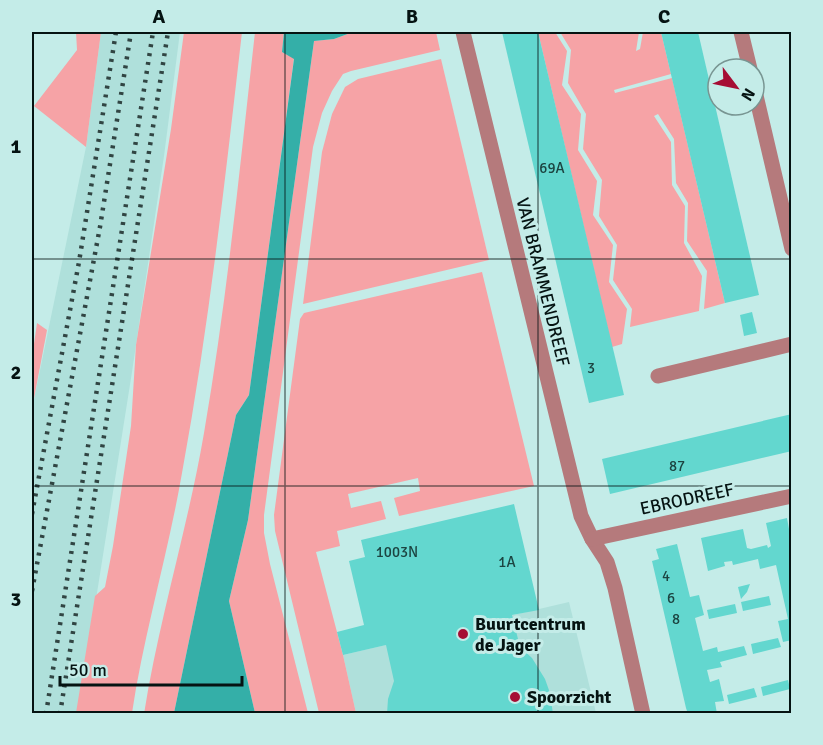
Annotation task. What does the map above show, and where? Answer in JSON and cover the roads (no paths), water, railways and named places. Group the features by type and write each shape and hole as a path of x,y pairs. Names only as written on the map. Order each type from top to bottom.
{"street":[{"name":"VAN BRAMMENDREEF","path":"463,32 565,456 581,516 607,562 613,579 643,714"},
{"path":"741,32 747,57"},
{"path":"761,117 792,249"},
{"path":"658,376 792,344"},
{"name":"EBRODREEF","path":"592,539 792,496"}],"water":[{"path":"284,32 353,32 334,39 314,41 248,520 229,601 255,713 174,713 236,415 249,395 294,59 282,52"}],"railway":[{"path":"32,514 79,262 116,32"},
{"path":"32,591 100,227 131,32"},
{"path":"46,714 153,32"},
{"path":"60,714 168,32"}],"place":[{"name":"Buurtcentrum de Jager","path":"463,634"},
{"name":"Spoorzicht","path":"515,697"}]}
